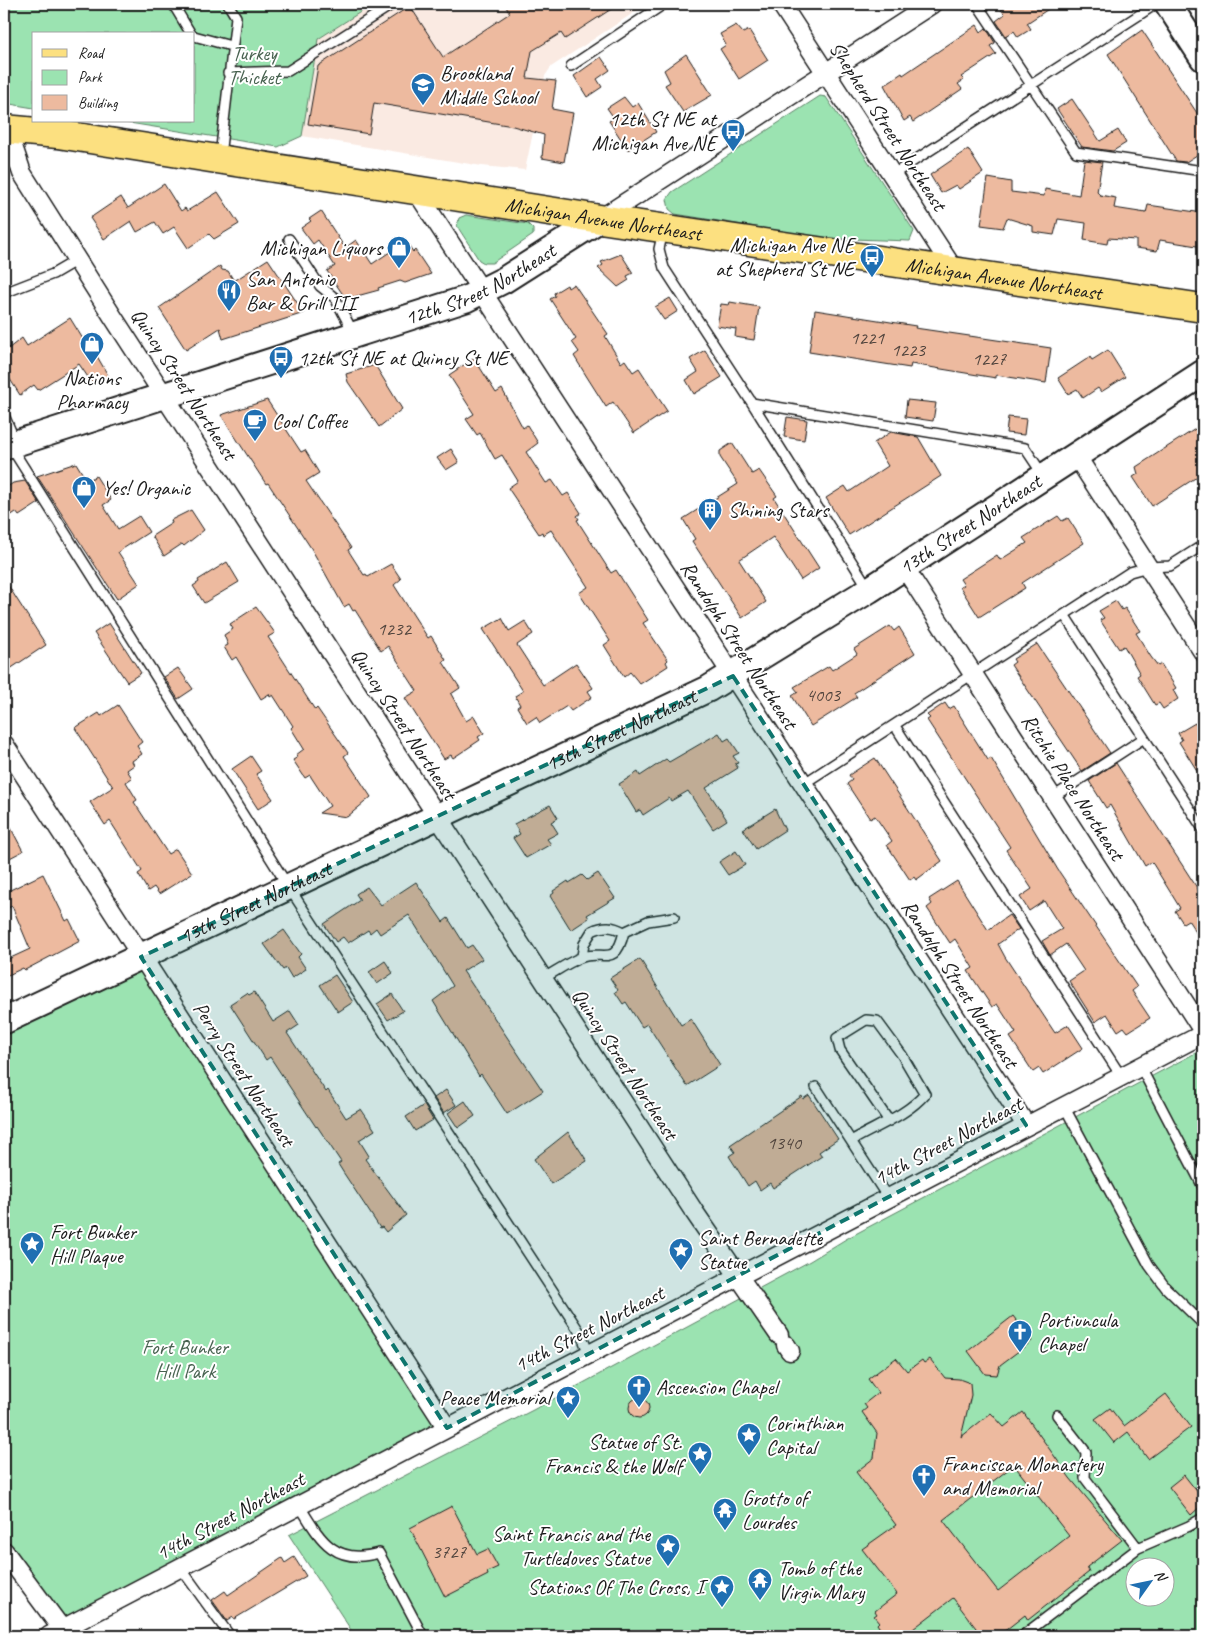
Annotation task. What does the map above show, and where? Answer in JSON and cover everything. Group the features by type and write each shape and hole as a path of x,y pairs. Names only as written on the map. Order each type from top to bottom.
{"main road":[{"name":"Michigan Avenue Northeast","path":"6,129 36,130 664,229 1203,308"}],"street":[{"name":"Shepherd Street Northeast","path":"781,4 956,273"},
{"name":"12th Street Northeast","path":"10,445 355,335 482,292 519,271 932,4"},
{"path":"1168,4 1203,58"},
{"name":"Quincy Street Northeast","path":"6,129 22,173 77,260 542,979 785,1344"},
{"name":"Randolph Street Northeast","path":"415,189 1026,1125"},
{"name":"13th Street Northeast","path":"4,1021 733,676 1077,457 1203,373"},
{"path":"1077,457 1203,652"},
{"name":"Ritchie Place Northeast","path":"904,567 1203,1032"},
{"name":"Perry Street Northeast","path":"4,744 447,1428"},
{"name":"14th Street Northeast","path":"59,1634 180,1567 739,1277 1203,1032"},
{"path":"4,1551 59,1634"}],"lane":[{"path":"173,4 191,32"},
{"path":"219,159 236,16 228,4"},
{"path":"228,73 288,71 393,4"},
{"path":"571,66 664,4"},
{"path":"976,4 1076,152 1203,171"},
{"path":"892,175 1156,4"},
{"path":"195,36 231,46"},
{"path":"664,229 659,249 664,268 752,403 869,590"},
{"path":"289,239 320,286 335,298 355,335"},
{"path":"4,293 52,274 77,260"},
{"path":"752,403 1025,448 1044,478"},
{"path":"4,415 10,445 288,886 575,1326 589,1354"},
{"path":"803,784 974,675 1130,572 1148,567 1170,566 1203,544"},
{"path":"1065,616 1203,829"},
{"path":"895,726 1121,1076"},
{"path":"1053,797 1144,738"},
{"path":"624,932 648,921 674,917"},
{"path":"582,956 584,944 592,931 607,926 624,932"},
{"path":"542,979 582,956 606,956 613,954 621,945 624,932"},
{"path":"851,1141 889,1121 916,1105 925,1094 902,1055 878,1021 866,1020 837,1038 840,1050 889,1121"},
{"path":"1140,1066 1203,1187"},
{"path":"816,1087 888,1198"},
{"path":"1064,1106 1149,1266 1166,1288 1203,1324"},
{"path":"1057,1415 1086,1452 1085,1478 1138,1548"},
{"path":"300,1505 319,1537 339,1554 362,1558 379,1553 423,1636"},
{"path":"1022,1636 1138,1548 1203,1518"},
{"path":"180,1567 230,1636"}],"highlighted area":[{"path":"733,676 1026,1125 447,1428 141,957"}],"shaded area":[{"name":"Brookland Middle School","path":"373,4 647,4 551,67 545,76 525,170 482,166 302,136 318,39"}],"green space":[{"name":"Turkey Thicket","path":"4,4 373,4 318,39 302,136 278,147 123,122 195,122 195,32 32,32 32,108 4,103"},
{"path":"820,96 826,97 914,231 910,241 824,238 675,214 669,209 667,199 672,192"},
{"path":"466,215 528,224 533,229 533,235 492,263 484,263 479,260 457,226 459,218"},
{"name":"Fort Bunker Hill Park","path":"141,957 447,1428 62,1629 4,1551 4,1021"},
{"path":"1203,1049 1203,1636 355,1636 289,1535 533,1410 810,1261 846,1239"}],"building":[{"path":"504,4 619,4 565,39 561,33 532,51 527,78 556,81 552,109 573,113 564,162 542,158 544,135 513,126 374,103 369,134 308,124 318,66 410,6 443,57 510,13"},
{"path":"1010,4 1056,4 1027,23 1031,29 1018,37 1014,31 1006,36 996,21 1005,14 1001,10"},
{"path":"736,25 743,33 749,30 768,60 739,79 720,49 726,45 720,34"},
{"path":"977,25 981,32 986,28 995,43 990,46 996,54 961,77 964,80 958,84 962,89 913,122 910,117 904,121 884,85 902,73 903,75"},
{"path":"1142,30 1203,122 1203,151 1186,162 1176,161 1108,54"},
{"path":"686,54 712,95 683,112 665,85 670,82 664,70"},
{"path":"601,57 610,70 597,79 602,87 587,97 574,76"},
{"path":"624,97 632,107 638,103 656,132 628,150 609,121 614,118 607,108"},
{"path":"1072,99 1100,141 1118,130 1126,143 1113,151 1082,147 1057,109"},
{"path":"968,149 983,173 959,189 956,185 941,193 930,175"},
{"path":"1084,160 1102,162 1097,192 1100,195 1116,198 1114,208 1146,213 1148,205 1203,213 1203,247 1160,240 1157,251 1136,248 1136,240 1108,238 1107,244 1084,240 1086,223 1058,219 1054,235 1033,232 1033,226 1007,218 1003,228 981,225 988,178 1011,182 1011,192 1044,196 1045,189 1079,195"},
{"path":"164,184 181,211 185,208 187,211 218,192 239,224 214,239 209,234 188,248 174,227 163,234 155,222 137,232 131,221 104,239 90,218 121,197 128,208"},
{"path":"321,211 345,248 356,240 372,264 406,241 413,252 415,250 431,274 405,283 400,281 378,288 379,290 346,299 327,271 335,266 318,240 313,244 301,228 311,221 309,219"},
{"path":"621,254 633,273 627,276 629,280 618,287 598,268 603,265 601,262"},
{"path":"268,259 304,313 223,339 220,328 186,350 159,308 220,266 222,270 228,271 234,281"},
{"path":"574,284 608,334 605,336 621,363 625,360 633,372 639,368 667,411 634,433 613,402 606,407 587,377 574,356 579,352 572,342 576,339 550,299 555,296 554,293 567,285 568,288"},
{"path":"670,298 678,311 664,320 655,307"},
{"path":"730,302 759,307 754,340 735,337 736,329 717,326 721,304 729,305"},
{"path":"815,310 916,326 915,328 1051,348 1046,383 996,375 996,378 911,364 910,368 809,352"},
{"path":"70,318 91,352 94,351 109,377 92,383 79,364 38,390 34,385 20,395 4,370 4,352 22,338 27,346"},
{"path":"705,350 722,377 694,394 686,380 698,372 690,359"},
{"path":"1108,350 1125,377 1101,392 1098,388 1083,398 1077,389 1068,394 1058,378 1090,357 1092,360"},
{"path":"474,358 496,393 502,389 523,428 527,425 538,443 526,452 546,483 552,480 563,496 568,493 581,513 577,516 579,519 577,520 611,573 616,570 648,620 643,623 668,660 666,662 668,666 640,684 630,672 624,677 604,645 610,641 579,593 588,587 551,530 543,535 542,532 539,534 508,488 518,481 502,455 495,459 480,433 477,435 466,419 474,414 449,375"},
{"path":"375,365 402,409 379,427 348,382 346,374"},
{"path":"267,400 301,452 305,450 319,473 306,481 351,548 348,550 364,575 366,574 368,577 391,564 401,579 394,585 428,638 431,636 446,660 443,662 460,688 451,694 466,721 474,716 484,733 478,737 480,740 453,758 451,755 444,759 405,698 417,691 388,646 381,651 355,610 353,611 349,604 344,607 311,548 221,415"},
{"path":"907,400 936,403 933,421 905,417"},
{"path":"787,417 807,420 804,440 784,437"},
{"path":"1008,417 1026,419 1024,435 1006,433"},
{"path":"1203,424 1203,473 1152,506 1133,477 1138,474 1136,467"},
{"path":"891,432 918,437 941,476 849,535 826,498 845,486 849,492 888,466 874,443"},
{"name":"Shining Stars","path":"732,443 752,474 759,470 777,496 774,498 819,568 801,580 773,537 739,560 766,602 742,618 692,541 695,539 683,519 738,484 720,457 720,451"},
{"path":"451,449 459,462 446,470 437,458"},
{"path":"76,463 87,481 96,476 111,500 103,505 118,529 139,516 149,532 118,552 139,584 117,599 37,476"},
{"path":"25,481 39,503 19,516 16,512 4,520 4,489 13,483"},
{"path":"191,510 204,530 184,546 182,544 164,556 152,536 172,523 171,520"},
{"path":"1058,516 1062,521 1068,518 1084,543 1022,583 1025,588 979,617 960,587 964,585 960,579 997,555 1000,560 1027,543 1023,538"},
{"path":"227,562 239,582 204,603 193,586 199,582 198,580"},
{"path":"4,579 46,645 4,673"},
{"path":"1116,601 1122,610 1125,608 1140,631 1136,633 1151,657 1158,666 1161,664 1176,688 1173,690 1178,699 1163,709 1159,703 1155,705 1137,676 1140,674 1124,646 1119,649 1100,620 1104,618 1099,611"},
{"path":"256,607 275,633 268,637 315,710 317,708 348,753 344,756 371,797 347,817 319,813 330,806 310,775 305,778 293,760 304,749 291,728 293,726 273,695 270,697 269,694 261,699 236,657 232,660 224,647 228,645 224,635 233,629 230,624"},
{"path":"502,618 509,631 525,621 533,634 517,645 543,685 576,663 593,688 588,691 592,697 571,711 567,706 540,723 536,717 527,723 517,707 520,705 515,696 523,691 483,629"},
{"path":"109,623 141,673 127,682 94,633"},
{"path":"890,626 894,631 899,627 915,653 854,693 857,697 811,726 792,696 798,692 794,687 829,666 832,670 857,654 854,649"},
{"path":"1037,644 1110,753 1082,771 1011,665 1015,662 1013,659"},
{"path":"178,668 193,689 178,699 164,677"},
{"path":"945,703 949,709 954,706 988,760 991,758 1058,870 1137,987 1132,991 1150,1018 1128,1032 1124,1027 1118,1031 1107,1014 1095,1022 1069,981 1084,971 1066,944 1050,955 1042,941 1062,929 1044,901 1029,911 1020,897 1032,889 1006,850 1010,847 927,720 930,718 927,715"},
{"path":"118,705 142,742 137,746 142,754 132,761 134,765 127,770 132,778 126,782 137,800 134,802 168,854 176,849 192,873 159,894 154,887 148,891 138,874 142,871 110,821 105,825 90,802 113,787 75,728 99,713 101,716"},
{"path":"1195,723 1203,737 1203,780 1179,742 1182,740 1178,733"},
{"path":"719,733 724,741 729,738 739,753 733,756 738,763 735,764 738,768 706,788 727,820 713,829 688,791 671,801 669,798 643,815 640,810 636,812 619,784 638,772 640,776 666,759 669,762"},
{"path":"251,756 261,771 256,774 273,799 258,809 232,769"},
{"path":"875,758 942,861 916,880 914,877 910,880 887,845 892,841 875,816 870,819 847,784 852,780 849,775"},
{"path":"1116,763 1203,897 1203,943 1188,920 1183,923 1175,911 1180,908 1153,864 1151,862 1145,866 1110,805 1106,808 1089,781"},
{"path":"550,805 558,818 551,822 558,833 547,839 551,844 526,858 513,838 520,834 514,824"},
{"path":"775,809 785,830 756,849 743,829"},
{"path":"4,815 23,851 4,861"},
{"path":"736,851 745,865 728,875 719,862"},
{"path":"598,873 615,898 587,915 589,918 571,930 550,896 554,893 553,891 568,881 569,883 582,875 587,880"},
{"path":"43,874 66,921 69,919 80,941 25,970 23,968 4,977 4,961 30,949 12,906 8,908 4,893"},
{"path":"957,881 988,930 1009,915 1019,929 998,944 1005,957 1055,1033 1068,1025 1083,1048 1043,1074 1039,1068 1033,1072 1010,1037 1016,1033 997,1004 992,1007 968,971 973,968 955,939 950,943 927,908 932,904 929,899"},
{"path":"416,882 443,922 448,918 467,948 472,945 482,959 463,971 543,1091 507,1114 481,1074 479,1076 433,1001 453,986 409,915 380,934 376,928 370,933 368,930 348,943 343,937 336,942 324,924 360,900 356,894 367,887 381,905"},
{"path":"284,930 301,954 298,957 306,969 292,978 286,968 283,970 264,944"},
{"path":"640,959 681,1025 691,1019 720,1065 687,1086 647,1024 642,1027 626,1002 623,1004 615,992 618,990 610,978"},
{"path":"385,961 393,973 377,984 369,972"},
{"path":"335,975 353,1002 338,1012 320,985"},
{"path":"254,992 273,1022 290,1011 299,1025 287,1033 326,1092 328,1090 346,1118 361,1109 375,1130 359,1140 369,1156 365,1159 406,1215 386,1232 382,1227 380,1228 338,1164 341,1162 270,1057 266,1060 230,1004 247,993 249,995"},
{"path":"392,994 403,1011 388,1020 377,1004"},
{"path":"446,1090 456,1105 444,1113 434,1098"},
{"path":"809,1095 838,1139 819,1152 822,1156 773,1188 770,1183 760,1190 755,1181 748,1186 729,1156 735,1152 730,1145 802,1096 803,1099"},
{"path":"465,1101 475,1116 458,1128 448,1113"},
{"path":"424,1105 433,1120 415,1131 406,1117"},
{"path":"568,1132 587,1161 551,1184 534,1159"},
{"path":"1013,1316 1032,1341 1000,1365 997,1375 985,1374 968,1351"},
{"name":"Franciscan Monastery and Memorial","path":"896,1358 907,1371 922,1360 924,1363 930,1359 945,1378 959,1379 970,1383 971,1395 961,1437 991,1413 1004,1427 1023,1412 1070,1478 1122,1540 1087,1567 1089,1572 1028,1620 1025,1615 998,1636 982,1636 953,1598 913,1629 918,1636 885,1636 877,1624 879,1622 874,1616 877,1614 875,1611 897,1594 862,1549 896,1525 856,1472 874,1458 877,1433 862,1412 867,1408 864,1404 878,1393 868,1379","holes":["1014,1465 1069,1536 998,1591 943,1520"]},
{"path":"1166,1394 1191,1427 1148,1459 1128,1432 1114,1443 1095,1419 1110,1408 1124,1426"},
{"name":"Ascension Chapel","path":"639,1398 646,1401 649,1408 646,1415 639,1418 632,1415 629,1408 632,1401"},
{"path":"1184,1475 1203,1499 1203,1504 1191,1515 1169,1487"},
{"path":"452,1506 477,1554 488,1549 498,1567 487,1572 488,1575 445,1597 410,1528"},
{"path":"294,1557 306,1576 234,1619 233,1617 227,1621 212,1600 225,1591 228,1595 282,1558 285,1563"}],"place":[{"name":"Brookland Middle School","path":"423,106"},
{"name":"12th St NE at Michigan Ave NE","path":"733,152"},
{"name":"Michigan Liquors","path":"399,269"},
{"name":"Michigan Ave NE at Shepherd St NE","path":"872,278"},
{"name":"San Antonio Bar & Grill III","path":"229,312"},
{"name":"Nations Pharmacy","path":"92,365"},
{"name":"12th St NE at Quincy St NE","path":"281,379"},
{"name":"Cool Coffee","path":"255,442"},
{"name":"Yes! Organic","path":"84,509"},
{"name":"Shining Stars","path":"710,531"},
{"name":"Fort Bunker Hill Plaque","path":"32,1265"},
{"name":"Saint Bernadette Statue","path":"681,1271"},
{"name":"Portiuncula Chapel","path":"1020,1353"},
{"name":"Ascension Chapel","path":"639,1408"},
{"name":"Peace Memorial","path":"568,1419"},
{"name":"Corinthian Capital","path":"749,1456"},
{"name":"Statue of St. Francis & the Wolf","path":"700,1475"},
{"name":"Franciscan Monastery and Memorial","path":"924,1497"},
{"name":"Grotto of Lourdes","path":"725,1531"},
{"name":"Saint Francis and the Turtledoves Statue","path":"668,1567"},
{"name":"Tomb of the Virgin Mary","path":"760,1601"},
{"name":"Stations Of The Cross, I","path":"722,1608"}]}
